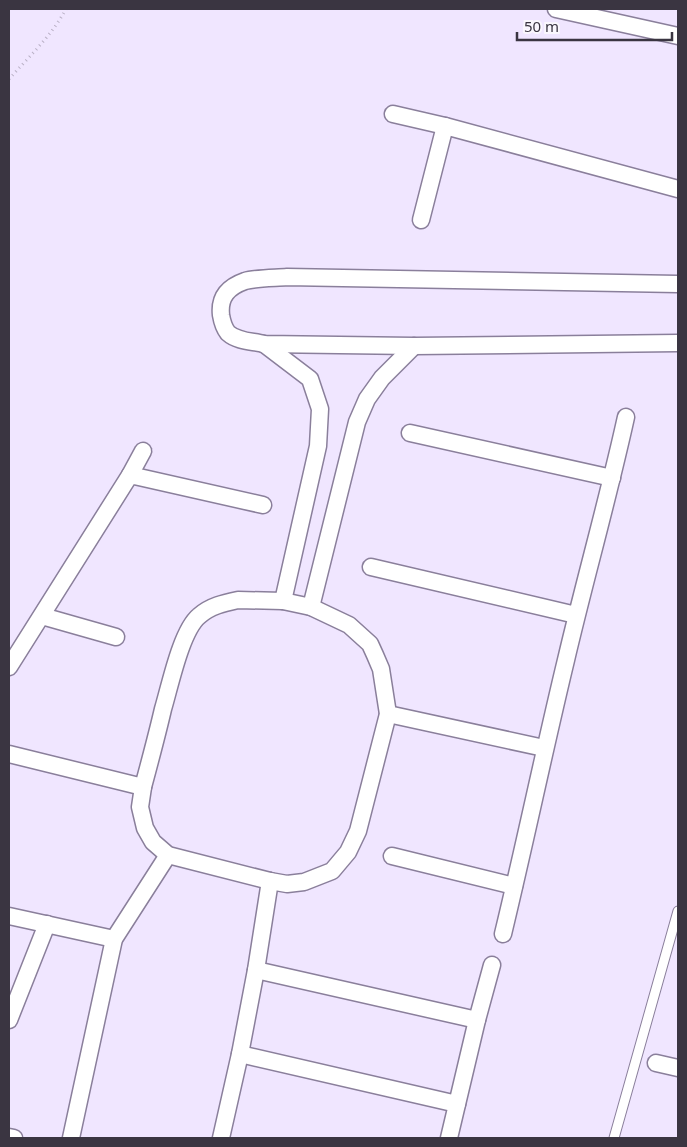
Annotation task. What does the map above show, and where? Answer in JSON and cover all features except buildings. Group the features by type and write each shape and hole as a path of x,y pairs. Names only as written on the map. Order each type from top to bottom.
{"street":[{"path":"556,9 624,16 678,36"},
{"path":"393,114 445,126 678,189"},
{"path":"421,220 445,126"},
{"path":"678,284 287,277 246,281 231,288 224,297 220,307 222,321 229,333 242,340 264,344 414,346 678,343"},
{"path":"264,344 310,379 320,408 318,446 283,601"},
{"path":"311,607 357,422 367,399 382,378 414,346"},
{"path":"502,934 544,748 626,417"},
{"path":"410,433 612,478"},
{"path":"9,667 130,475 143,451"},
{"path":"130,475 263,504"},
{"path":"371,567 576,616"},
{"path":"238,600 283,601 311,607 349,626 370,644 381,669 388,714 358,831 348,852 332,871 304,882 287,884 168,854 153,842 144,828 140,807 143,787 177,658 190,626 198,616 209,609 238,600"},
{"path":"42,616 116,637"},
{"path":"388,714 544,748"},
{"path":"9,754 143,787"},
{"path":"70,1138 114,939 168,854"},
{"path":"392,856 514,886"},
{"path":"221,1138 240,1054 270,881"},
{"path":"9,916 114,939"},
{"path":"9,1020 47,924"},
{"path":"449,1138 492,965"},
{"path":"256,970 477,1020"},
{"path":"240,1054 457,1104"},
{"path":"656,1063 678,1068"},
{"path":"9,1137 14,1138"}],"lane":[{"path":"614,1138 678,911"}],"path":[{"path":"9,79 49,34 66,9"}]}
